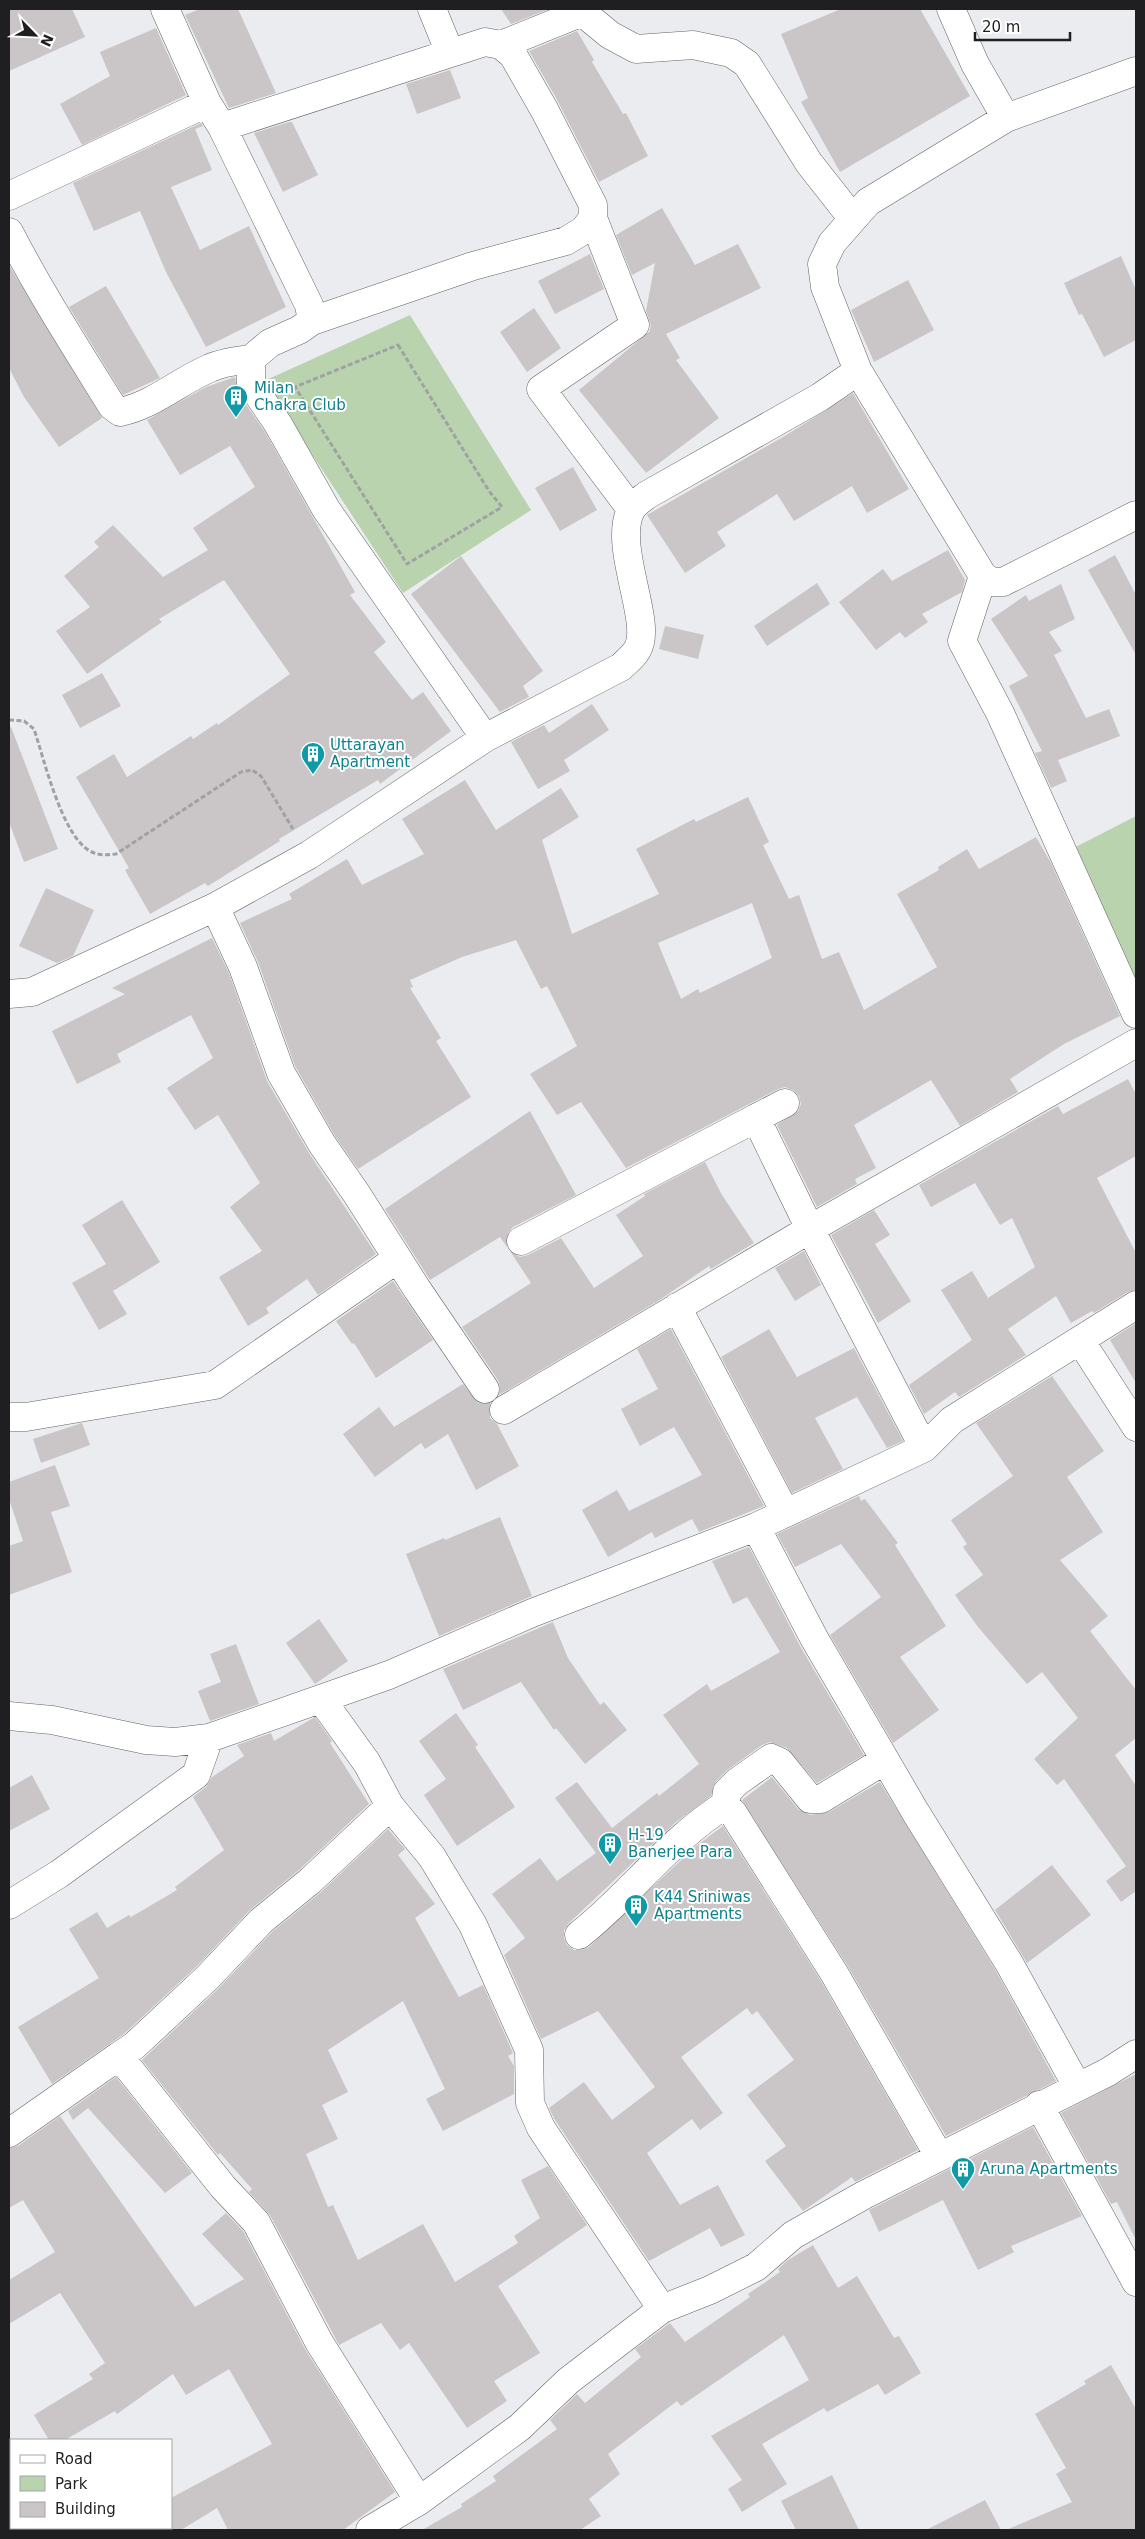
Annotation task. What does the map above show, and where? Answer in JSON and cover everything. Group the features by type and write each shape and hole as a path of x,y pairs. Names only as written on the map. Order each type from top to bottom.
{"street":[{"path":"165,9 207,103 222,127 309,305 312,321"},
{"path":"432,9 450,54"},
{"path":"951,9 975,64 1006,118"},
{"path":"501,45 585,10 588,17 610,35 636,49 693,45 731,53 747,64 809,163 853,219"},
{"path":"222,127 485,42 501,45 513,55 545,111 593,205 593,218 634,325 541,389 631,509"},
{"path":"1136,71 1006,118 868,202 832,243 822,264 825,287 858,371 983,576 992,582 1003,582 1136,515"},
{"path":"9,196 207,103"},
{"path":"9,232 35,282 112,406 120,412 136,409 209,368 228,362 251,359 270,343 299,330 312,321 473,266 566,241 584,230 593,218"},
{"path":"251,359 252,384 278,424 326,509 485,738"},
{"path":"9,994 32,992 215,907 309,855 485,738 621,668 638,650 642,634 626,545 626,525 631,509 647,494 820,397 858,371"},
{"path":"983,576 962,641 1000,713 1136,1014"},
{"path":"215,907 243,967 281,1074 322,1144 356,1192 397,1258 485,1389"},
{"path":"504,1410 810,1228 1136,1043"},
{"path":"521,1241 785,1103"},
{"path":"756,1118 810,1228 924,1448"},
{"path":"9,1416 26,1417 215,1385 397,1258"},
{"path":"9,1716 52,1720 146,1740 175,1742 209,1738 389,1675 532,1613 756,1527 784,1512 924,1448 952,1420 1136,1305"},
{"path":"678,1307 784,1512"},
{"path":"1080,1340 1136,1427"},
{"path":"756,1527 814,1638 885,1760 1009,1962 1077,2086"},
{"path":"320,1699 367,1763 390,1806 432,1857 473,1925 529,2050 530,2103 541,2128 662,2309"},
{"path":"9,1905 59,1874 196,1775 209,1738"},
{"path":"579,1935 600,1918 693,1829 725,1805 727,1792 737,1782 771,1758 780,1762 810,1799 821,1799 885,1760"},
{"path":"725,1805 733,1813 834,1973 939,2156"},
{"path":"9,2133 134,2046 206,1978 261,1921 310,1881 390,1806"},
{"path":"370,2530 419,2501 520,2426 568,2381 662,2309 710,2290 756,2267 793,2235 864,2194 1108,2072 1136,2054"},
{"path":"120,2056 223,2187 256,2222 320,2342 419,2501"},
{"path":"1039,2105 1136,2282"}],"path":[{"path":"398,345 489,491 502,507 407,564 295,387 398,345"},
{"path":"9,720 24,721 34,729 62,815 88,851 100,856 116,854 241,772 252,770 261,776 309,855"}],"green space":[{"path":"410,315 531,510 403,593 264,381"},
{"path":"1136,816 1136,1010 1066,852"}],"building":[{"path":"9,9 72,9 85,37 9,71"},
{"path":"200,9 238,9 276,93 229,108 185,15"},
{"path":"501,9 549,9 511,24"},
{"path":"841,9 920,9 970,96 840,172 801,102 808,98 781,34"},
{"path":"156,28 186,95 82,145 60,104 110,76 100,52"},
{"path":"577,31 594,60 592,62 623,114 626,113 648,156 599,182 555,96 529,51"},
{"path":"450,70 461,98 417,114 406,84"},
{"path":"292,122 318,175 283,192 254,133"},
{"path":"201,123 203,126 195,129 212,170 171,187 200,250 249,226 286,307 206,347 166,272 140,211 94,231 73,183"},
{"path":"662,208 695,265 738,244 761,288 666,334 680,358 676,360 719,418 646,473 579,390 649,332 651,326 646,311 655,263 632,275 616,235"},
{"path":"590,254 604,289 555,314 538,281"},
{"path":"1121,256 1136,290 1136,340 1104,357 1082,314 1079,315 1064,283"},
{"path":"9,265 102,418 59,447 24,397 9,368"},
{"path":"908,280 934,330 874,362 851,310"},
{"path":"106,286 160,378 123,395 69,307"},
{"path":"534,308 561,348 527,372 500,332"},
{"path":"235,377 238,393 265,432 355,592 350,595 386,642 374,652 412,700 423,692 451,731 380,784 378,780 279,839 280,841 208,886 205,883 150,914 125,870 129,868 76,777 114,754 127,777 191,736 193,739 217,723 218,725 290,674 224,580 159,619 162,622 87,674 56,631 90,607 64,576 99,547 94,542 113,525 163,577 208,550 193,528 255,487 230,446 180,475 147,420 206,387"},
{"path":"853,393 909,489 867,513 852,486 794,521 777,494 717,532 726,546 685,573 647,515 788,434"},
{"path":"573,467 597,510 560,531 535,488"},
{"path":"948,550 965,580 962,592 922,614 928,622 905,638 900,632 876,650 839,602 883,569 892,581"},
{"path":"1115,555 1136,595 1136,655 1088,570"},
{"path":"461,556 543,671 523,686 529,697 500,712 411,594"},
{"path":"817,583 830,604 767,646 754,626"},
{"path":"1061,584 1075,619 1049,632 1062,651 1054,655 1086,718 1109,709 1120,736 1058,760 1067,781 1051,788 1035,753 1042,751 1009,686 1028,676 991,619 1026,595 1029,601"},
{"path":"665,626 704,635 698,659 659,649"},
{"path":"102,673 121,706 80,728 62,695"},
{"path":"592,704 609,730 564,760 570,771 538,789 511,742 544,725 549,733"},
{"path":"11,727 58,849 24,862 9,822 9,728"},
{"path":"465,780 496,830 561,788 579,817 542,840 572,934 659,894 636,849 694,819 696,822 748,797 769,842 763,845 789,899 799,895 822,959 839,952 864,1010 937,967 897,894 939,870 938,867 967,849 979,869 1036,837 1051,863 1120,1016 1064,1044 1010,1079 1018,1092 960,1126 931,1080 854,1125 876,1168 855,1179 857,1184 817,1207 777,1125 798,1111 801,1104 799,1096 793,1090 785,1087 626,1168 581,1102 557,1115 530,1074 577,1046 547,986 541,989 516,940 462,957 410,980 413,987 410,988 441,1038 436,1041 471,1097 358,1169 335,1136 295,1066 258,962 240,923 292,899 289,894 347,859 362,885 424,854 402,819","holes":["752,903 772,958 700,993 698,989 681,999 658,943"]},
{"path":"46,888 94,910 73,956 57,963 19,946"},
{"path":"212,938 229,973 267,1081 309,1153 376,1254 318,1295 307,1279 266,1308 269,1313 248,1326 219,1277 262,1251 230,1207 260,1183 218,1115 195,1130 167,1088 213,1058 191,1015 117,1054 121,1062 77,1084 52,1031 125,994 112,988"},
{"path":"1128,1079 1136,1094 1136,1156 1097,1178 1136,1253 1136,1290 1128,1292 1094,1313 1092,1311 1071,1323 1056,1296 1008,1329 1026,1355 959,1397 955,1392 924,1414 909,1385 972,1340 941,1290 972,1271 988,1298 1035,1267 1012,1218 1000,1225 975,1183 931,1207 919,1185 1058,1106 1063,1114"},
{"path":"530,1111 576,1195 513,1227 508,1233 507,1247 500,1237 430,1280 385,1209"},
{"path":"705,1162 722,1195 754,1243 711,1269 709,1266 658,1301 499,1395 500,1387 498,1380 462,1327 531,1283 510,1251 520,1257 528,1255 561,1238 594,1288 643,1256 616,1215 645,1196 644,1194"},
{"path":"122,1200 160,1262 113,1291 127,1314 99,1330 72,1283 106,1264 82,1225"},
{"path":"874,1210 890,1235 875,1244 911,1301 878,1323 831,1235"},
{"path":"804,1251 821,1285 795,1301 775,1268"},
{"path":"393,1281 433,1340 376,1378 354,1343 352,1344 336,1321"},
{"path":"1136,1323 1136,1383 1110,1340"},
{"path":"671,1329 764,1506 699,1532 692,1519 655,1538 652,1532 608,1557 582,1510 617,1490 629,1511 702,1475 674,1427 640,1446 621,1409 658,1389 637,1349"},
{"path":"769,1329 797,1377 854,1348 903,1441 887,1448 857,1397 815,1418 843,1469 792,1493 721,1357"},
{"path":"1052,1376 1104,1451 1067,1477 1103,1532 1060,1560 1108,1616 1090,1631 1136,1690 1136,1738 1115,1755 1136,1786 1136,1891 1121,1902 1106,1881 1126,1866 1064,1779 1057,1785 1034,1759 1078,1718 1042,1672 1027,1684 978,1627 955,1595 983,1575 963,1547 967,1544 951,1520 1013,1476 976,1423"},
{"path":"463,1384 478,1403 490,1403 490,1418 497,1424 519,1466 476,1490 448,1434 425,1449 421,1443 375,1477 343,1434 379,1407 394,1427"},
{"path":"82,1423 90,1445 41,1463 33,1439"},
{"path":"55,1465 70,1506 51,1512 72,1572 9,1595 9,1546 23,1541 9,1499 9,1482"},
{"path":"859,1496 861,1501 865,1499 898,1543 895,1545 946,1626 900,1657 939,1710 893,1743 830,1635 881,1597 841,1544 795,1567 777,1534"},
{"path":"500,1517 532,1596 439,1636 406,1554"},
{"path":"749,1547 800,1646 864,1755 817,1783 787,1748 770,1742 762,1745 726,1771 716,1781 711,1796 676,1822 569,1923 564,1930 564,1938 567,1945 574,1950 582,1950 589,1947 696,1846 723,1826 821,1981 918,2150 855,2182 852,2177 803,2211 765,2161 786,2146 747,2095 794,2060 757,2011 752,2015 747,2008 681,2057 723,2113 700,2130 692,2119 647,2153 680,2205 718,2185 745,2235 721,2247 710,2228 649,2261 555,2120 549,2108 584,2082 612,2120 655,2087 598,2011 541,2039 504,1955 525,1938 492,1894 540,1858 557,1881 596,1853 555,1798 577,1782 612,1828 657,1793 659,1796 699,1764 663,1715 707,1684 711,1691 780,1652 747,1597 733,1604 712,1561"},
{"path":"319,1619 348,1661 315,1684 286,1643"},
{"path":"553,1622 568,1658 600,1705 604,1702 627,1730 585,1764 556,1728 554,1730 521,1682 463,1710 443,1669"},
{"path":"236,1644 259,1704 210,1721 198,1691 221,1682 210,1654"},
{"path":"456,1713 478,1745 475,1747 515,1807 457,1846 424,1795 446,1779 419,1741"},
{"path":"315,1717 332,1741 330,1743 369,1804 300,1869 250,1910 196,1967 124,2034 52,2084 18,2027 99,1978 69,1929 97,1912 107,1928 129,1915 131,1917 177,1890 175,1887 224,1850 193,1797 206,1787 212,1777 244,1756 237,1745 271,1733 274,1741"},
{"path":"32,1775 50,1809 9,1831 9,1788"},
{"path":"772,1777 798,1809 810,1815 829,1812 880,1782 996,1971 1056,2081 946,2136 847,1965 742,1800"},
{"path":"388,1829 405,1849 398,1855 435,1904 415,1918 459,1997 483,1985 513,2053 508,2056 514,2066 514,2094 443,2131 426,2099 445,2089 403,2001 328,2050 348,2092 322,2105 338,2139 306,2154 328,2207 333,2205 358,2260 423,2224 455,2282 518,2243 514,2236 540,2218 521,2180 548,2166 587,2225 498,2286 540,2353 494,2381 507,2401 467,2428 409,2343 400,2350 381,2323 339,2345 270,2215 249,2192 252,2189 220,2153 218,2155 142,2060 218,1989 272,1932 321,1892"},
{"path":"1052,1865 1091,1915 1027,1963 995,1910"},
{"path":"1136,2074 1136,2240 1117,2202 1111,2204 1061,2113"},
{"path":"116,2077 192,2173 165,2193 88,2108 73,2120 68,2111"},
{"path":"60,2116 195,2307 244,2279 202,2234 226,2213 243,2231 305,2349 395,2492 343,2530 228,2530 217,2508 181,2530 171,2530 172,2497 272,2444 229,2369 186,2395 173,2374 117,2414 115,2411 67,2439 48,2439 34,2415 93,2379 89,2374 105,2363 60,2293 9,2324 9,2280 55,2252 23,2200 9,2208 9,2148 18,2146"},
{"path":"1033,2127 1082,2216 1011,2246 1014,2252 978,2270 943,2200 879,2232 869,2210"},
{"path":"813,2245 838,2288 857,2276 894,2338 899,2336 921,2373 885,2395 878,2384 827,2412 824,2408 762,2444 787,2484 742,2512 728,2489 742,2480 711,2436 809,2380 784,2335 681,2406 677,2401 608,2454 620,2474 589,2499 601,2516 580,2530 422,2530 462,2507 461,2504 496,2481 493,2476 557,2429 550,2420 577,2394 585,2403 641,2357 635,2349 670,2323 685,2342 750,2297 748,2294 780,2272 778,2269 788,2260"},
{"path":"1111,2365 1136,2409 1136,2530 1006,2530 1072,2502 1056,2474 1066,2468 1035,2414 1086,2384 1084,2381"},
{"path":"832,2475 859,2530 796,2530 781,2501"},
{"path":"985,2500 1001,2530 926,2530"}],"place":[{"name":"Milan Chakra Club","path":"236,418"},
{"name":"Uttarayan Apartment","path":"313,775"},
{"name":"H-19 Banerjee Para","path":"610,1865"},
{"name":"K44 Sriniwas Apartments","path":"636,1927"},
{"name":"Aruna Apartments","path":"963,2190"}]}
